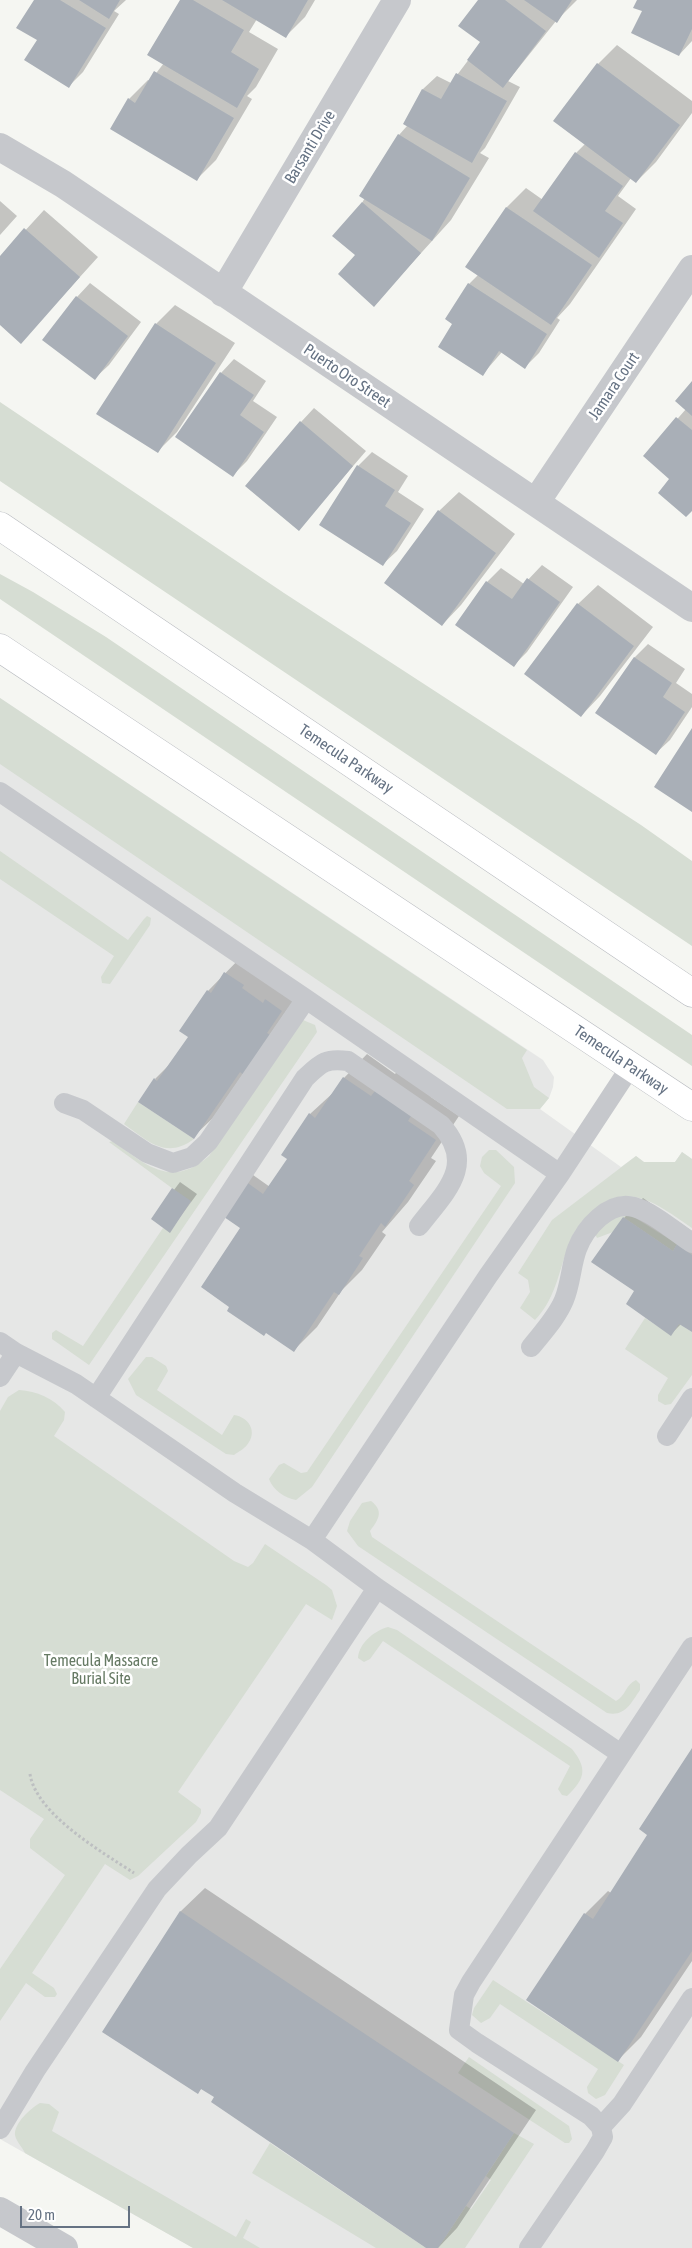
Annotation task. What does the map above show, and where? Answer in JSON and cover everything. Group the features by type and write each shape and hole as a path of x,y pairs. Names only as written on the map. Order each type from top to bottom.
{"main road":[{"name":"Temecula Parkway","path":"0,526 692,993"},
{"name":"Temecula Parkway","path":"0,648 692,1107"}],"street":[{"name":"Barsanti Drive","path":"224,293 397,0"},
{"name":"Puerto Oro Street","path":"0,147 63,184 692,608"},
{"name":"Jamara Court","path":"536,502 692,269"},
{"path":"0,2211 64,2248"}],"lane":[{"path":"0,792 306,998 560,1174"},
{"path":"64,1103 83,1110 147,1153 172,1163 192,1157 208,1142 306,998"},
{"path":"96,1398 305,1078 319,1064 332,1059 348,1061 441,1125 451,1136 458,1151 456,1172 448,1188 419,1226"},
{"path":"312,1540 631,1066"},
{"path":"531,1347 563,1302 570,1284 577,1248 585,1233 606,1213 619,1206 631,1206 642,1210 692,1243"},
{"path":"0,1377 8,1348 76,1384 235,1493 312,1540 377,1588 620,1754"},
{"path":"667,1436 692,1398"},
{"path":"0,2129 35,2071 157,1889 218,1828 377,1588"},
{"path":"529,2248 594,2151 602,2137 600,2127 591,2116 476,2043 459,2030 464,1995 692,1646"},
{"path":"600,2127 622,2104 692,1998"}],"path":[{"path":"30,1774 45,1803 77,1834 157,1889"}],"shaded area":[{"path":"0,698 543,1060 554,1077 549,1098 540,1109 621,1167 636,1156 644,1162 675,1162 682,1152 692,1159 692,2248 193,2248 0,2139"}],"green space":[{"path":"0,402 284,593 641,825 692,861 692,946 0,481"},
{"path":"0,574 106,637 692,1035 692,1066 0,599"},
{"path":"0,698 527,1050 522,1058 534,1087 549,1098 540,1109 507,1109 0,764"},
{"path":"0,851 128,940 147,916 151,918 150,925 110,984 102,983 101,977 114,956 0,879"},
{"path":"303,1020 315,1025 317,1032 89,1365 52,1339 52,1333 56,1330 83,1346 163,1228 170,1232 191,1202 109,1142 113,1141 148,1165 159,1170 183,1171 195,1166 209,1156 298,1023"},
{"path":"138,1102 194,1139 175,1148 166,1148 149,1142 124,1124"},
{"path":"489,1150 496,1150 514,1167 515,1183 312,1487 296,1500 284,1495 273,1487 269,1479 279,1465 284,1463 301,1473 307,1472 501,1186 484,1173 480,1166 482,1157"},
{"path":"682,1152 692,1159 692,1228 657,1205 644,1200 620,1197 607,1201 587,1216 574,1233 553,1291 543,1311 535,1320 520,1308 530,1292 528,1280 518,1273 552,1220 636,1156 644,1162 675,1162"},
{"path":"621,1214 634,1217 677,1244 673,1251 623,1217 613,1232 597,1238 595,1234 602,1226"},
{"path":"645,1318 671,1335 679,1324 692,1332 692,1375 671,1404 665,1405 658,1401 658,1395 668,1378 625,1349"},
{"path":"146,1357 152,1357 166,1366 168,1371 157,1390 222,1435 234,1415 248,1422 252,1435 246,1446 234,1455 226,1454 136,1395 128,1379"},
{"name":"Temecula Massacre Burial Site","path":"19,1390 44,1396 65,1412 64,1420 54,1436 234,1561 248,1567 253,1563 265,1544 332,1590 337,1606 332,1620 306,1604 178,1792 201,1809 196,1822 138,1876 130,1880 105,1864 32,1973 54,1988 57,1994 55,1997 45,1997 26,1983 0,2021 0,1969 65,1875 30,1848 30,1839 44,1819 0,1790 0,1411 8,1397"},
{"path":"371,1501 378,1508 379,1512 378,1519 370,1531 372,1537 616,1701 622,1697 630,1684 636,1680 640,1684 640,1690 627,1708 618,1713 607,1713 358,1546 347,1531 350,1521 362,1503"},
{"path":"388,1627 397,1630 572,1749 582,1768 581,1779 573,1790 567,1796 562,1795 558,1789 570,1766 383,1641 370,1659 364,1662 358,1658 361,1647 368,1638"},
{"path":"493,1980 624,2065 605,2095 596,2099 588,2093 587,2087 598,2069 500,2004 490,2018 481,2023 472,2015 474,2008"},
{"path":"469,2057 569,2126 572,2139 569,2143 565,2143 458,2073"},
{"path":"40,2103 49,2104 59,2112 52,2131 236,2237 246,2219 251,2222 243,2238 260,2248 193,2248 25,2153 18,2142 15,2130 24,2116"},
{"path":"514,2133 534,2144 465,2248 438,2248 466,2206 471,2209 491,2180 486,2176"},
{"path":"270,2143 426,2248 376,2248 252,2173"}],"building":[{"path":"34,0 60,0 106,28 69,88 24,60 37,40 16,28"},
{"path":"79,0 120,0 109,19"},
{"path":"180,0 193,0 244,30 231,52 259,69 237,108 147,55"},
{"path":"222,0 308,0 286,38"},
{"path":"478,0 505,0 546,31 503,88 467,60 480,42 458,26"},
{"path":"524,0 572,0 557,23"},
{"path":"637,0 692,0 692,29 679,56 631,33 642,11 633,8"},
{"path":"597,63 680,125 636,183 553,121"},
{"path":"154,71 234,118 197,181 110,129 128,98 135,103"},
{"path":"456,73 507,101 472,163 403,124 422,89 441,99"},
{"path":"398,134 470,178 432,241 359,196"},
{"path":"575,152 623,186 605,211 623,223 599,258 533,211"},
{"path":"362,202 421,253 374,307 338,274 355,255 332,236"},
{"path":"506,207 592,265 551,325 465,267"},
{"path":"24,228 80,277 21,344 0,325 0,256"},
{"path":"468,283 547,334 525,369 499,351 483,376 438,347 452,324 445,319"},
{"path":"76,296 128,336 95,380 42,340"},
{"path":"155,323 216,363 158,453 96,414"},
{"path":"220,372 254,395 240,415 264,432 233,477 175,437"},
{"path":"692,381 692,416 675,401"},
{"path":"676,417 692,430 692,511 686,517 658,493 669,479 643,456"},
{"path":"300,421 353,466 299,531 245,486"},
{"path":"357,465 395,490 385,506 411,523 383,566 319,525"},
{"path":"438,510 496,553 442,626 384,583"},
{"path":"527,578 560,602 514,667 455,625 486,581 512,599"},
{"path":"577,603 634,646 581,717 524,674"},
{"path":"634,657 672,683 663,697 685,712 656,755 595,713"},
{"path":"692,728 692,812 654,787"},
{"path":"224,972 244,985 242,988 263,1003 265,999 282,1011 267,1033 273,1037 245,1076 240,1072 194,1139 138,1102 154,1078 157,1081 188,1037 179,1031 207,990 211,993"},
{"path":"343,1077 371,1096 375,1091 411,1116 408,1121 436,1140 409,1181 414,1185 385,1227 381,1223 359,1256 363,1258 339,1295 334,1292 294,1352 266,1333 264,1336 227,1311 229,1307 201,1287 240,1228 214,1210 238,1176 263,1194 287,1159 281,1155 309,1113 315,1118"},
{"path":"172,1188 191,1201 170,1233 151,1219"},
{"path":"623,1217 673,1251 677,1244 692,1255 692,1332 679,1324 671,1336 626,1304 634,1291 591,1262"},
{"path":"692,1748 692,1951 618,2062 526,2000 584,1913 593,1919 647,1835 639,1829"},
{"path":"180,1911 514,2133 438,2248 426,2248 211,2102 214,2097 201,2089 198,2094 102,2032"}]}
